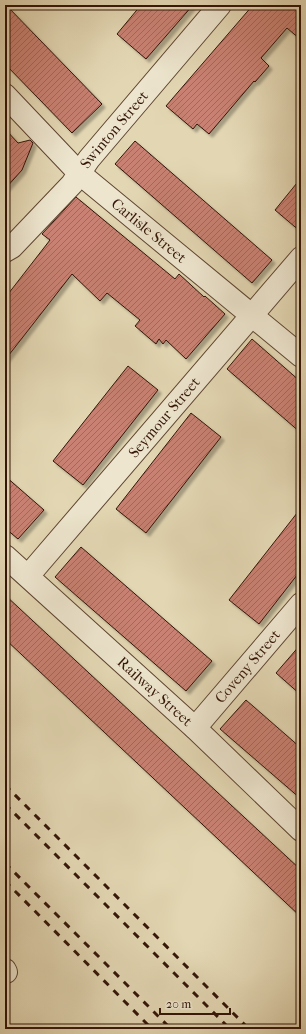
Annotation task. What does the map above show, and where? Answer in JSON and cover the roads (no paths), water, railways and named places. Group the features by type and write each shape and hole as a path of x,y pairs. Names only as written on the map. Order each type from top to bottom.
{"street":[{"name":"Swinton Street","path":"5,251 12,247 72,184 89,159 220,5"},
{"name":"Carlisle Street","path":"5,95 79,173 301,356"},
{"name":"Seymour Street","path":"28,576 301,258"},
{"name":"Railway Street","path":"5,556 195,728 301,830"},
{"name":"Coveny Street","path":"195,728 301,604"}],"railway":[{"path":"5,785 249,1029"},
{"path":"5,804 230,1029"},
{"path":"5,863 171,1029"},
{"path":"5,881 152,1029"}]}
